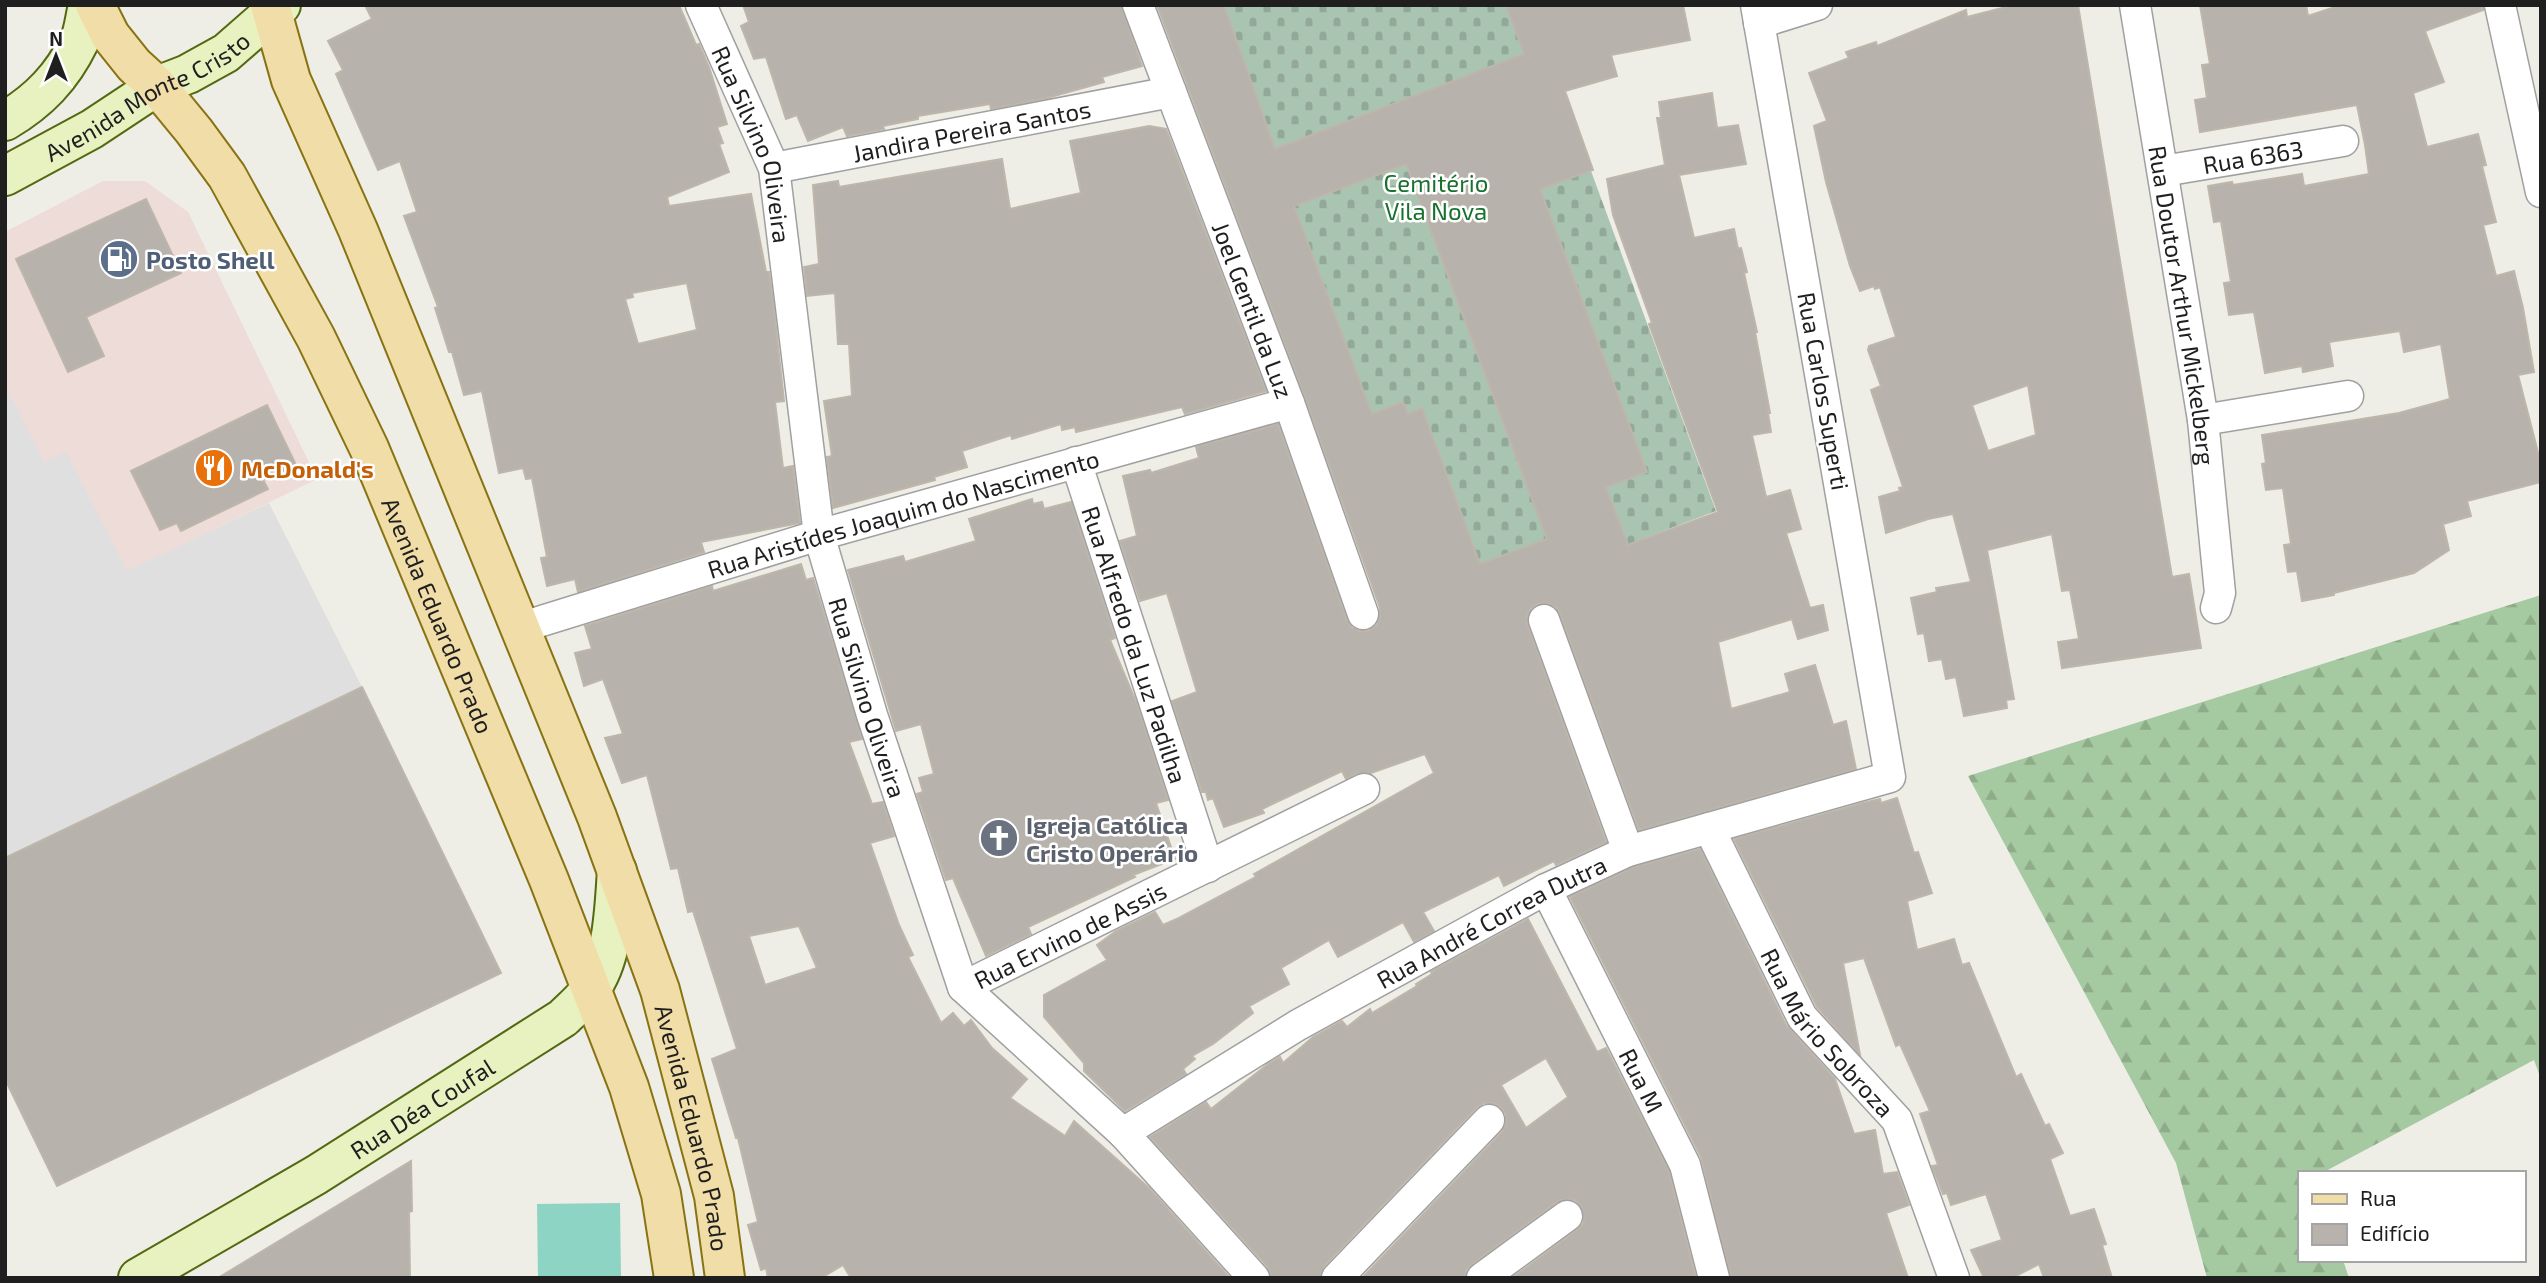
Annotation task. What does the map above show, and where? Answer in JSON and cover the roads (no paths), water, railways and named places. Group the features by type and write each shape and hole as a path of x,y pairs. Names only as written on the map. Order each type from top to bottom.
{"main road":[{"name":"Avenida Eduardo Prado","path":"94,5 110,35 134,65 158,86 227,176 316,338 369,448 549,880 629,1087 661,1194 674,1278"},
{"name":"Avenida Eduardo Prado","path":"274,8 291,80 358,230 617,871 660,990 715,1196 724,1278"}],"street":[{"name":"Avenida Monte Cristo","path":"5,121 22,111 53,85 80,41 88,5"},
{"name":"Rua Silvino Oliveira","path":"701,5 774,168 819,535 872,715 963,987 1124,1133 1254,1278"},
{"name":"Joel Gentil da Luz","path":"1138,5 1289,403 1363,614"},
{"path":"1758,14 1817,5"},
{"name":"Rua Doutor Arthur Mickelberg","path":"2135,5 2203,419 2220,593 2216,608"},
{"path":"2501,5 2541,192"},
{"name":"Avenida Monte Cristo","path":"5,176 92,129 158,86 188,74 226,53 274,8"},
{"name":"Rua Carlos Superti","path":"1758,14 1890,777"},
{"name":"Jandira Pereira Santos","path":"774,168 1171,92"},
{"name":"Rua 6363","path":"2163,171 2343,141"},
{"path":"2203,419 2348,396"},
{"name":"Rua Aristídes Joaquim do Nascimento","path":"519,628 819,535 1289,403"},
{"name":"Rua Alfredo da Luz Padilha","path":"1076,462 1208,867"},
{"path":"1544,620 1628,850"},
{"name":"Rua André Correa Dutra","path":"1124,1133 1298,1025 1546,890 1628,850 1890,777"},
{"name":"Rua Ervino de Assis","path":"963,987 1364,789"},
{"name":"Rua Mário Sobroza","path":"1709,828 1802,1017 1897,1120 1954,1278"},
{"name":"Rua Déa Coufal","path":"138,1278 316,1175 563,1018 591,989 603,964 610,940 617,871"},
{"name":"Rua M","path":"1546,890 1685,1166 1714,1278"},
{"path":"1337,1278 1489,1120"},
{"path":"1482,1278 1567,1216"}],"place":[{"name":"Posto Shell","path":"119,259"},
{"name":"McDonald's","path":"214,468"},
{"name":"Igreja Católica Cristo Operário","path":"999,838"}],"park label":[{"name":"Cemitério Vila Nova","path":"1436,196"}]}
